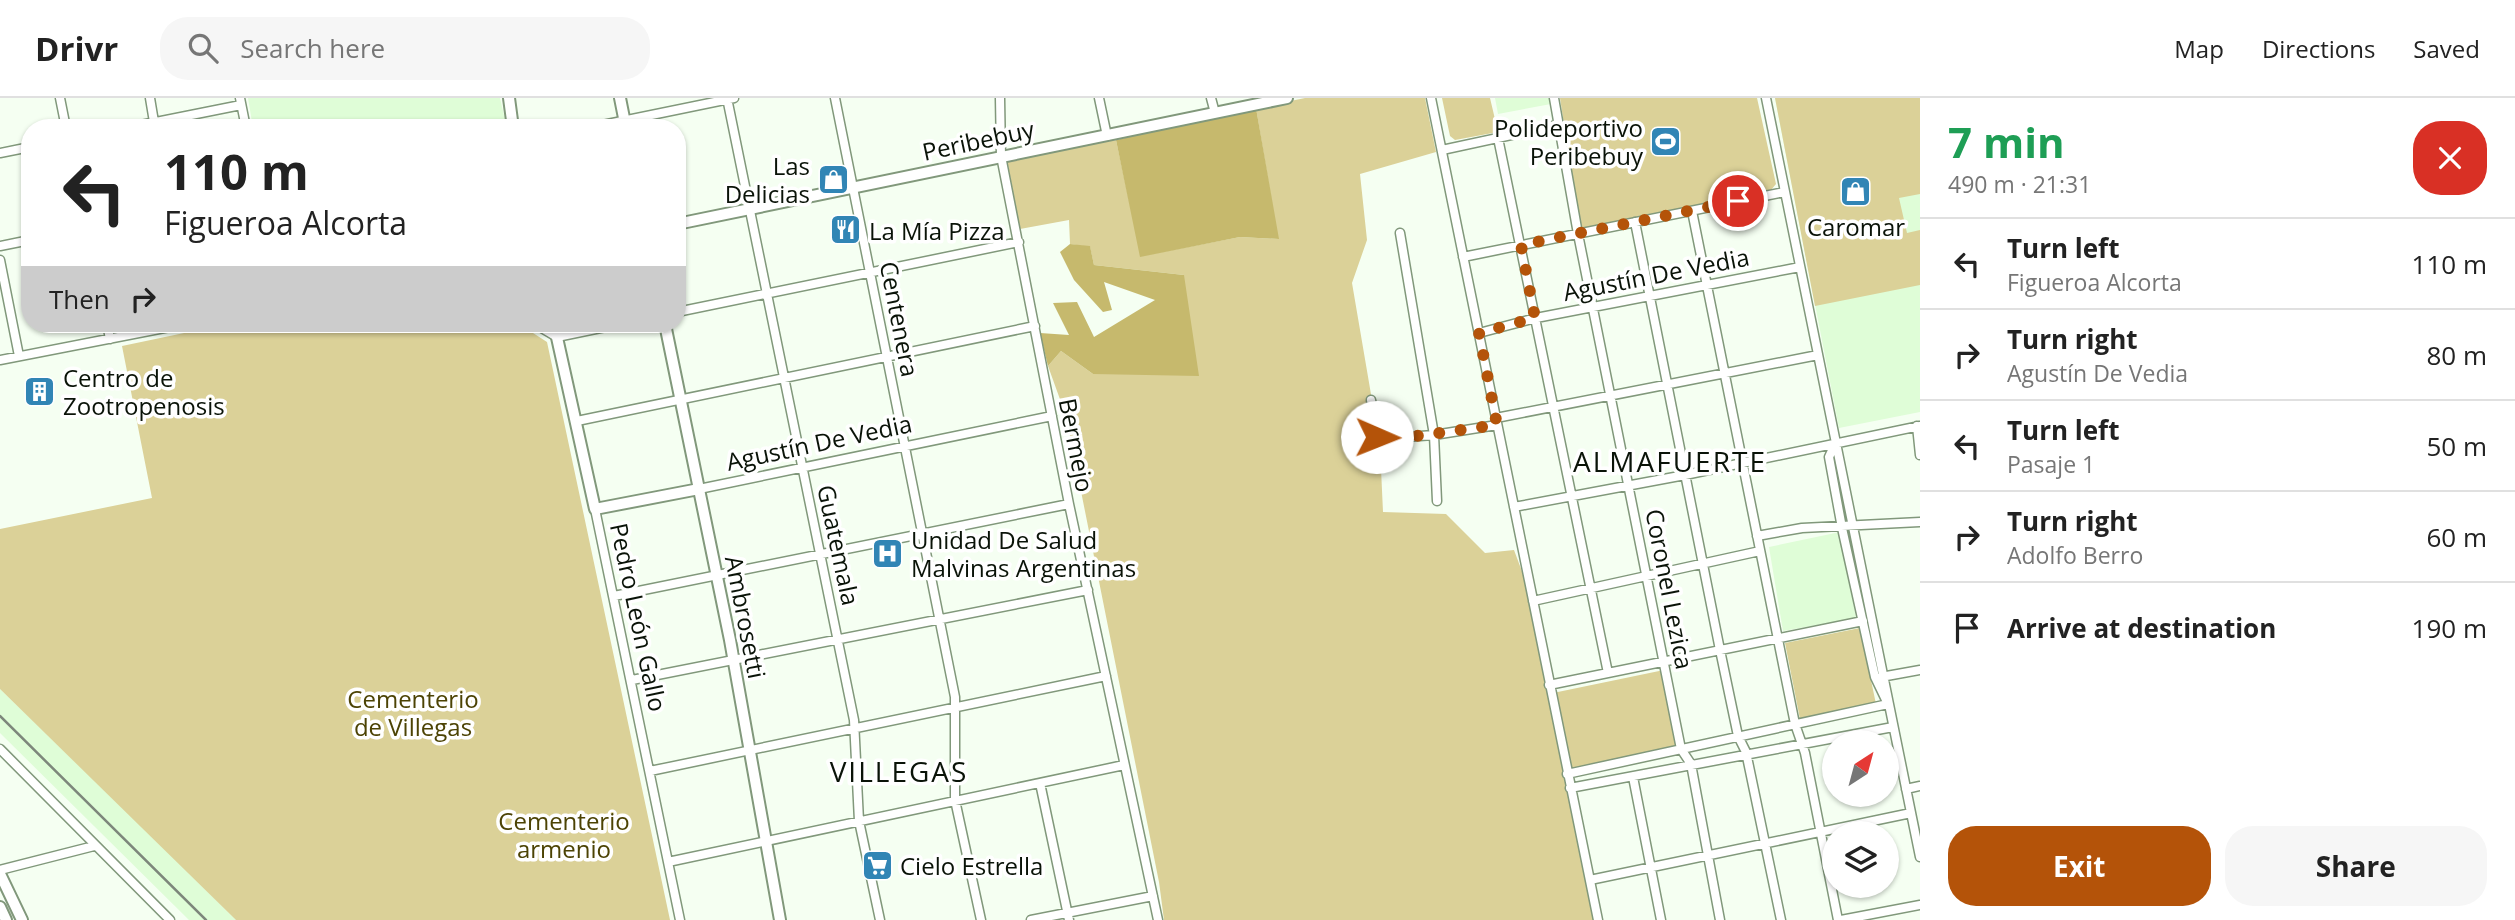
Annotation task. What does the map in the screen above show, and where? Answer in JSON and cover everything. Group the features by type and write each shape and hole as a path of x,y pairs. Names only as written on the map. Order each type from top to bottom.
{"street":[{"path":"60,98 64,119"},
{"path":"150,98 154,119"},
{"path":"509,98 512,119"},
{"path":"620,98 625,119"},
{"path":"646,119 730,98"},
{"name":"Guatemala","path":"730,98 784,378 839,639 855,728 859,821 880,920"},
{"name":"Centenera","path":"835,98 957,707 956,800 981,920"},
{"name":"Bermejo","path":"1000,98 1001,156 1069,504 1158,920"},
{"path":"1099,98 1107,136"},
{"path":"1211,98 1215,113"},
{"name":"Peribebuy","path":"686,222 1287,98"},
{"path":"1431,98 1598,920"},
{"name":"Coronel Lezica","path":"1554,98 1609,396 1648,575 1681,749 1691,764 1720,920"},
{"path":"1766,98 1920,857"},
{"path":"177,119 240,102"},
{"path":"1443,150 1558,125"},
{"path":"1498,138 1608,673"},
{"path":"0,153 21,149"},
{"path":"1463,257 1784,192"},
{"path":"1692,211 1795,724 1802,743 1818,832 1840,920 1920,905"},
{"path":"1634,222 1738,736 1746,752 1781,920"},
{"path":"1400,233 1434,435 1437,501"},
{"path":"0,246 21,242"},
{"path":"686,310 1019,242"},
{"path":"0,260 19,356"},
{"name":"Agustín De Vedia","path":"1479,333 1535,318 1800,267"},
{"path":"577,421 1035,326"},
{"path":"109,333 110,339"},
{"path":"0,360 140,333"},
{"path":"550,333 557,337 576,333"},
{"name":"Pedro León Gallo","path":"556,333 632,681 680,920"},
{"name":"Ambrosetti","path":"667,333 734,660 780,920"},
{"path":"1371,400 1378,439 1434,435 1497,422 1554,405 1818,355"},
{"name":"Agustín De Vedia","path":"595,509 1052,416"},
{"path":"1514,507 1685,475 1919,426 1920,455"},
{"path":"1836,442 1829,457 1842,528 1875,677 1888,704"},
{"path":"614,596 1069,504"},
{"path":"1757,536 1802,528 1920,522"},
{"path":"1533,601 1760,551"},
{"path":"632,681 1088,590"},
{"path":"1549,685 1863,621"},
{"path":"1875,677 1920,670"},
{"path":"650,771 1106,676"},
{"path":"1567,774 1888,704"},
{"path":"1570,788 1746,752 1893,727"},
{"path":"0,749 170,920"},
{"path":"668,862 1124,765"},
{"path":"1633,777 1661,920"},
{"path":"1040,783 1068,916"},
{"path":"1906,789 1920,786"},
{"path":"1590,880 1911,813"},
{"path":"22,920 0,872 94,846"},
{"path":"1031,920 1068,916 1153,896"},
{"path":"0,906 6,920"}],"shaded area":[{"path":"248,98 500,98 505,119 252,119"},
{"path":"1495,98 1550,98 1551,104 1498,114"},
{"name":"Caromar","path":"1775,98 1920,98 1920,412 1839,428"},
{"path":"1256,108 1279,239 1240,237 1140,257 1116,140"},
{"path":"1070,244 1090,246 1094,265 1184,275 1199,376 1093,374 1061,351 1048,366 1040,333 1069,335 1053,303 1077,302 1094,337 1155,300 1104,282 1112,310 1103,312 1074,280 1060,252"},
{"path":"1840,532 1856,618 1783,631 1769,547"},
{"path":"0,689 236,920 189,920 0,733"}],"green space":[{"path":"1305,98 1425,98 1436,152 1360,174 1367,240 1352,283 1380,447 1383,512 1446,514 1485,553 1514,550 1533,601 1598,920 1164,920 1159,882 1066,416 1048,366 1061,351 1093,374 1184,275 1094,265 1090,247 1070,244 1069,220 1020,229 1007,160 1116,140 1141,256 1240,237 1278,239 1256,108"},
{"path":"1442,98 1490,98 1498,132 1455,140 1450,136"},
{"name":"Polideportivo Peribebuy","path":"1560,98 1757,98 1776,184 1771,190 1583,228 1579,224"},
{"name":"Caromar","path":"1775,98 1920,98 1920,194 1899,198 1907,233 1920,230 1920,285 1815,306"},
{"name":"Cementerio de Villegas","path":"184,333 533,333 547,342 670,920 236,920 0,689 0,529 152,498 122,346"},
{"path":"1860,628 1876,704 1800,719 1785,643"},
{"path":"1664,670 1680,748 1569,771 1553,693"}],"railway":[{"path":"0,716 206,920"}],"place":[{"name":"Polideportivo Peribebuy","path":"1666,141"},
{"name":"Las Delicias","path":"833,179"},
{"name":"Caromar","path":"1856,192"},
{"name":"La Mía Pizza","path":"846,230"},
{"name":"Centro de Zootropenosis","path":"40,391"},
{"name":"Unidad De Salud Malvinas Argentinas","path":"888,553"},
{"name":"Cielo Estrella","path":"877,865"}],"district":[{"name":"ALMAFUERTE","path":"1670,461"},
{"name":"VILLEGAS","path":"899,771"}],"route":[{"path":"1377,437 1380,441 1497,425 1479,333 1535,318 1521,245 1738,201"}],"park label":[{"name":"Cementerio armenio","path":"564,834"}]}
